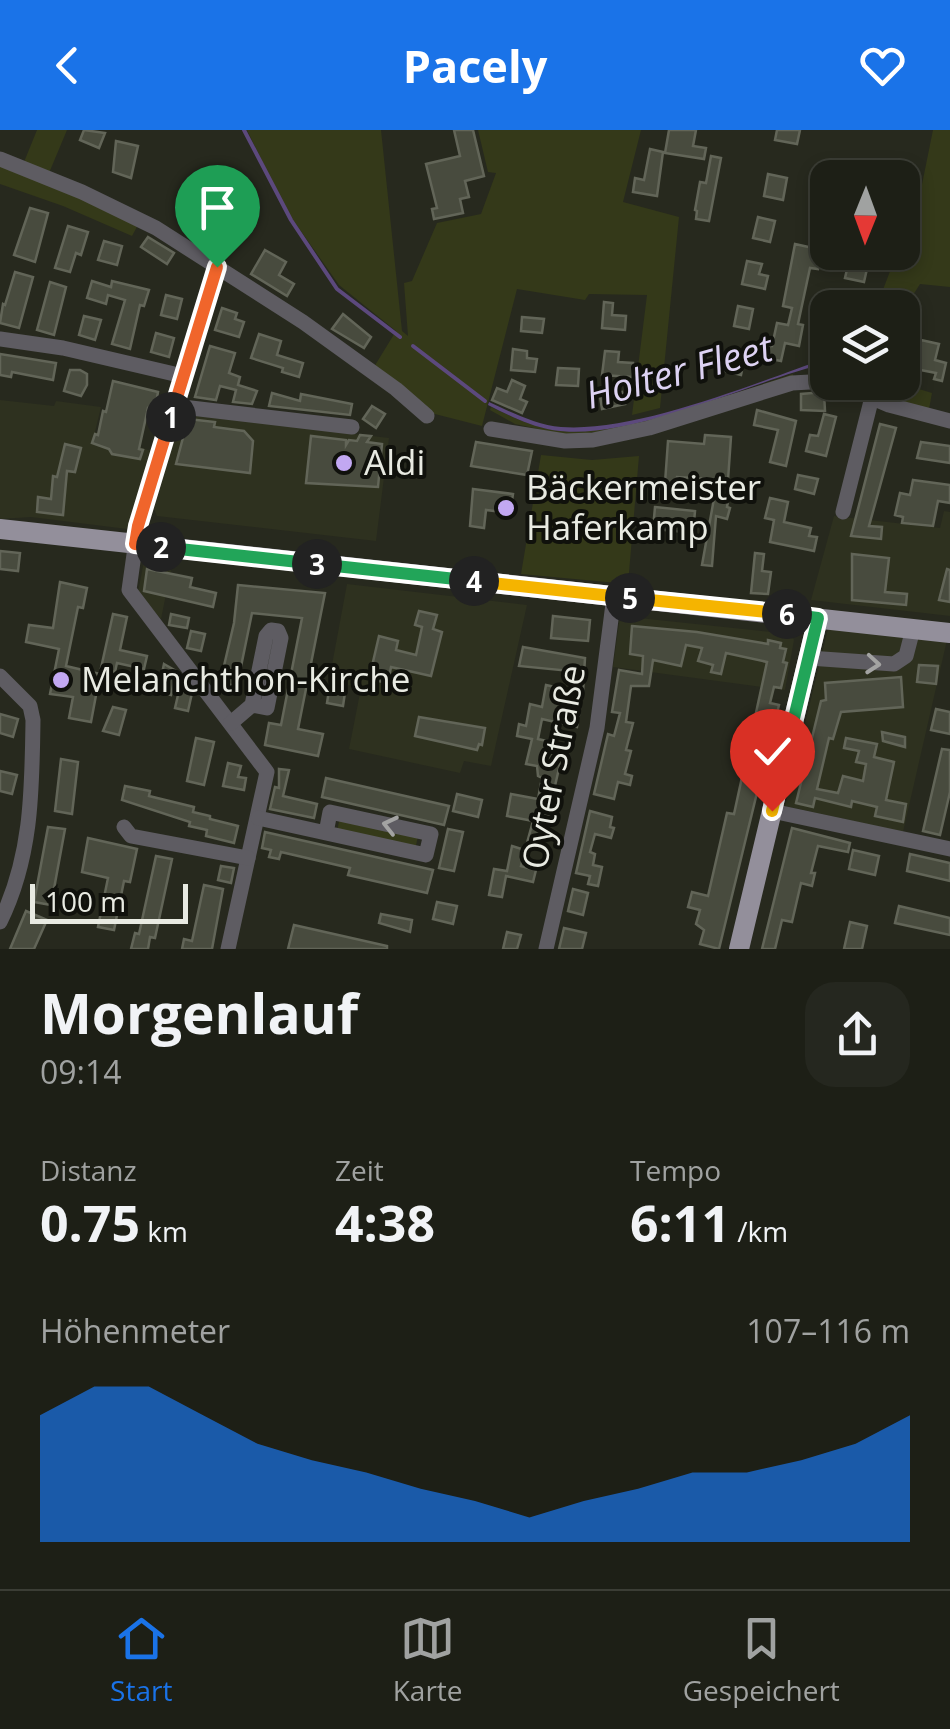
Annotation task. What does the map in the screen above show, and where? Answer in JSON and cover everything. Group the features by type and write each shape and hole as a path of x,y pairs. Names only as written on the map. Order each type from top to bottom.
{"main road":[{"path":"0,529 950,632"},
{"path":"739,949 818,618"}],"street":[{"path":"0,158 142,220 360,362 428,416"},
{"path":"217,267 138,526 129,590 267,772 228,949"},
{"path":"0,339 63,348 183,376"},
{"path":"491,429 565,441 593,440 810,382"},
{"path":"842,512 871,400"},
{"path":"879,400 950,421"},
{"path":"174,406 352,427"},
{"name":"Oyter Straße","path":"546,949 597,728 614,596"},
{"path":"809,658 889,666 906,656 913,629"},
{"path":"0,676 30,706 33,720 29,834 18,882 0,922"},
{"path":"231,723 252,705"},
{"path":"772,811 950,848"},
{"path":"258,818 426,856 431,834 330,812 326,833"},
{"path":"124,827 131,836 248,858"}],"shaded area":[{"path":"810,364 810,368 690,408 617,428 552,430 488,405 489,402 552,426 591,427 659,414"},
{"path":"0,400 101,407 95,432 151,451 127,529 31,517 0,519"},
{"path":"182,414 389,438 376,541 157,516 154,509"},
{"path":"944,511 950,512 950,616 811,600 834,516 940,528"},
{"path":"144,561 172,565 161,619 138,592"},
{"path":"347,584 527,605 491,766 464,761 460,773 349,749 361,688 329,681"},
{"path":"620,616 790,634 794,640 785,690 613,667"},
{"path":"828,629 947,640 903,832 785,806"}],"green space":[{"path":"37,130 67,130 49,173 24,162"},
{"path":"247,130 381,130 402,331 408,336 404,283 412,281 437,223 481,214 496,173 488,172 478,130 641,130 623,202 679,217 660,408 632,415 647,295 589,294 585,300 517,289 482,426 427,412 374,367 396,331 339,285 286,210"},
{"path":"933,130 950,130 950,287 920,284 916,290 883,290 891,270 920,270 920,194"},
{"path":"0,163 139,223 132,236 0,184"},
{"path":"793,374 793,379 658,422 571,436 515,424 490,410 491,407 549,429 603,428 671,413"},
{"path":"920,389 932,393 929,409 896,400 920,400"},
{"path":"541,455 592,460 639,456 628,584 521,574"},
{"path":"340,817 418,836 415,850 337,831"}],"building":[{"path":"84,130 105,133 99,148 80,140"},
{"path":"454,130 473,130 484,176 465,181 469,197 460,199 463,213 434,219 432,209 437,208 426,164 460,156"},
{"path":"669,130 696,130 693,146 706,148 704,159 665,153"},
{"path":"777,130 800,130 797,144 775,140"},
{"path":"116,141 138,146 131,178 113,172"},
{"path":"650,149 663,152 657,196 633,192 635,178 644,180"},
{"path":"711,156 721,158 709,221 696,219 695,210 700,182 706,183"},
{"path":"768,174 787,178 783,200 764,196"},
{"path":"209,193 234,208 224,225 199,211"},
{"path":"30,208 48,213 35,262 14,255"},
{"path":"758,217 775,221 770,242 753,238"},
{"path":"68,226 88,232 81,255 76,253 70,272 55,268"},
{"path":"148,237 174,253 167,264 141,247"},
{"path":"104,241 122,246 117,265 98,260"},
{"path":"795,244 810,247 810,268 798,324 803,325 799,346 785,343 781,361 766,358 777,323 788,325 792,308 783,306"},
{"path":"265,250 286,262 279,275 294,284 287,296 251,274"},
{"path":"747,261 762,264 759,274 768,276 765,289 742,284"},
{"path":"847,270 867,270 864,282 845,278"},
{"path":"15,272 33,277 19,328 0,323"},
{"path":"92,281 111,287 112,281 149,290 144,306 140,305 130,349 112,344 125,300 108,295 106,304 87,298"},
{"path":"50,282 66,287 54,335 37,330"},
{"path":"166,295 182,299 177,319 161,315"},
{"path":"604,302 613,303 612,315 626,316 625,330 602,328"},
{"path":"738,306 753,309 749,329 734,326"},
{"path":"222,308 237,313 235,319 244,322 239,337 215,330"},
{"path":"343,314 371,337 364,348 332,329"},
{"path":"84,316 101,320 95,340 79,335"},
{"path":"522,317 544,319 542,333 521,331"},
{"path":"156,333 174,338 169,357 151,352"},
{"path":"259,334 281,341 277,355 303,363 299,377 251,358"},
{"path":"921,340 939,344 935,360 946,363 942,381 934,379 936,373 920,370"},
{"path":"210,346 235,353 229,373 240,377 238,385 257,391 252,404 233,402 236,390 220,386 216,400 195,397"},
{"path":"513,349 527,351 527,358 537,359 535,372 511,370"},
{"path":"605,351 619,352 618,362 633,363 632,377 602,375"},
{"path":"0,354 56,363 53,380 12,372 11,377 0,375"},
{"path":"724,356 744,361 741,375 721,370"},
{"path":"558,368 579,369 578,386 556,385"},
{"path":"70,370 87,374 81,396 64,391"},
{"path":"512,380 525,386 520,399 527,402 522,413 492,400 497,388 507,392"},
{"path":"113,381 158,392 155,409 148,408 140,459 112,454 92,443 98,435 103,411 106,412"},
{"path":"622,392 625,404 602,409 600,396"},
{"path":"272,393 300,401 301,394 352,404 350,415 269,406"},
{"path":"810,393 810,400 824,400 825,411 801,410 801,394"},
{"path":"372,406 385,414 376,428 363,419"},
{"path":"757,410 796,421 786,466 770,462 778,430 754,425"},
{"path":"824,414 836,417 826,456 806,451 810,435 818,436"},
{"path":"188,419 244,431 253,441 250,473 176,464"},
{"path":"880,424 896,428 869,526 882,527 881,539 851,536"},
{"name":"Aldi","path":"360,435 371,436 367,442 382,444 378,487 306,483 311,436 346,440 346,445 349,440 357,441"},
{"path":"705,435 731,437 728,480 677,477 676,484 665,483 668,441 704,444"},
{"path":"476,442 532,451 527,475 471,466"},
{"path":"921,442 950,446 950,463 917,458"},
{"path":"65,444 81,448 75,472 67,471 63,515 37,512 38,497 51,499 53,476 57,477"},
{"path":"798,475 818,479 814,494 795,489"},
{"path":"913,480 950,485 950,503 938,501 933,526 902,523 903,517 895,515 900,493 910,495"},
{"path":"473,489 513,494 510,513 486,510 484,528 470,526"},
{"path":"715,493 729,496 730,508 727,519 716,516 712,566 702,565"},
{"path":"770,498 788,502 784,522 811,528 809,536 817,537 814,551 770,542 774,520 765,518"},
{"path":"655,507 695,511 693,533 653,529"},
{"path":"0,551 20,553 18,571 0,569"},
{"path":"755,553 764,554 762,571 771,572 768,594 751,593"},
{"path":"852,554 889,558 885,592 907,594 906,605 852,600"},
{"path":"147,569 192,578 190,587 216,593 213,607 144,591"},
{"path":"947,569 950,570 950,602 939,600"},
{"path":"60,582 87,588 83,608 78,607 66,666 100,674 91,722 69,718 73,697 50,694 59,649 26,642 29,625 53,628"},
{"path":"238,585 325,593 298,729 323,734 318,756 265,745 269,723 281,725 302,618 252,613 237,686 220,683"},
{"path":"419,611 437,615 433,629 442,632 431,676 391,667 388,683 369,679 379,636 398,641 396,650 416,655 422,627 415,625"},
{"path":"113,614 127,617 120,650 147,656 144,669 117,663 115,672 101,668"},
{"path":"171,614 189,618 187,628 169,625"},
{"path":"553,616 590,620 588,641 551,638"},
{"path":"632,626 768,644 768,640 781,643 780,648 786,649 781,688 774,687 770,703 779,705 770,743 761,741 756,762 764,764 719,949 700,944 704,930 696,924 700,910 688,907 692,892 708,896 727,813 734,814 767,662 726,653 721,674 711,672 713,665 698,661 702,648 686,645 681,666 653,660 649,686 631,686 626,722 633,723 625,774 632,776 630,785 618,782 614,799 594,794 608,734 614,736 620,713 612,712 619,670 642,674 643,656 630,654"},
{"path":"191,631 205,634 201,651 187,648"},
{"path":"523,647 585,658 583,692 569,691 571,671 519,666"},
{"path":"164,664 176,671 171,695 158,692"},
{"path":"919,665 938,666 936,684 917,682"},
{"path":"901,677 903,707 841,712 833,739 829,738 817,789 838,793 843,776 863,781 866,764 856,762 859,751 844,748 846,738 877,744 874,757 894,762 886,800 906,804 903,822 875,816 877,807 852,801 851,807 815,798 813,807 796,803 821,701 826,700 825,683"},
{"path":"330,684 346,686 343,706 327,703"},
{"path":"546,685 564,689 560,711 579,715 577,727 542,719 538,739 568,746 564,764 560,764 541,847 527,843 533,821 507,816 511,794 538,799 542,778 537,766 526,764 532,739 517,736 519,724 526,726 530,704 542,707"},
{"path":"179,691 192,693 188,711 175,708"},
{"path":"113,707 126,710 119,735 103,731"},
{"path":"936,709 950,712 950,734 931,730"},
{"path":"0,714 18,719 13,737 0,733"},
{"path":"419,717 485,728 482,745 477,750 415,736"},
{"path":"882,732 905,737 905,747 883,741"},
{"path":"196,738 214,742 204,785 187,781"},
{"path":"942,749 950,750 950,792 940,835 923,831"},
{"path":"61,759 78,762 72,814 55,811"},
{"path":"228,763 241,766 238,777 246,778 244,790 223,786"},
{"path":"279,769 289,770 283,796 317,804 314,818 270,809 275,787 279,788"},
{"path":"0,771 17,775 12,794 0,791"},
{"path":"326,778 449,806 444,825 322,797"},
{"path":"125,786 150,791 149,796 194,807 193,812 238,826 234,843 206,836 207,830 189,826 190,822 122,800"},
{"path":"457,794 482,800 478,817 453,811"},
{"path":"590,811 612,817 610,827 614,828 611,838 595,834 590,852 595,854 593,865 602,867 598,886 588,884 590,876 576,873"},
{"path":"48,827 65,829 51,905 34,902"},
{"path":"792,828 850,843 848,852 818,846 812,886 801,883 792,922 782,920 775,949 762,949"},
{"path":"448,829 463,832 454,871 439,868"},
{"path":"265,832 433,870 427,893 348,875 350,868 281,852 279,859 269,857 271,850 262,848"},
{"path":"88,838 137,849 130,882 124,881 114,930 98,927 108,878 82,872"},
{"path":"512,846 525,850 521,866 536,870 533,882 506,876 502,897 489,895 494,869 507,871"},
{"path":"853,850 879,856 875,875 849,869"},
{"path":"910,854 950,863 950,881 907,871"},
{"path":"156,856 172,859 155,938 150,937 148,949 131,949 135,933 139,934"},
{"path":"221,866 234,868 231,883 218,880"},
{"path":"204,885 223,889 212,949 182,949 184,939 192,941"},
{"path":"573,889 588,893 583,915 568,911"},
{"path":"437,902 457,906 453,924 433,919"},
{"path":"899,906 950,918 950,935 895,923"},
{"path":"26,911 47,920 34,949 10,949"},
{"path":"381,914 412,920 410,932 379,923"},
{"path":"850,922 867,926 862,949 844,949"},
{"path":"294,925 387,946 387,949 288,949"},
{"path":"564,928 586,933 582,949 559,949"},
{"path":"507,932 521,935 517,949 503,949"}],"waterway":[{"name":"Holter Fleet","path":"244,130 291,220 337,289 400,337"},
{"name":"Holter Fleet","path":"413,346 485,401"}],"place":[{"name":"Aldi","path":"344,463"},
{"name":"Bäckermeister Haferkamp","path":"506,508"},
{"name":"Melanchthon-Kirche","path":"61,680"}],"route":[{"path":"217,267 135,544 818,618 772,811"}]}
